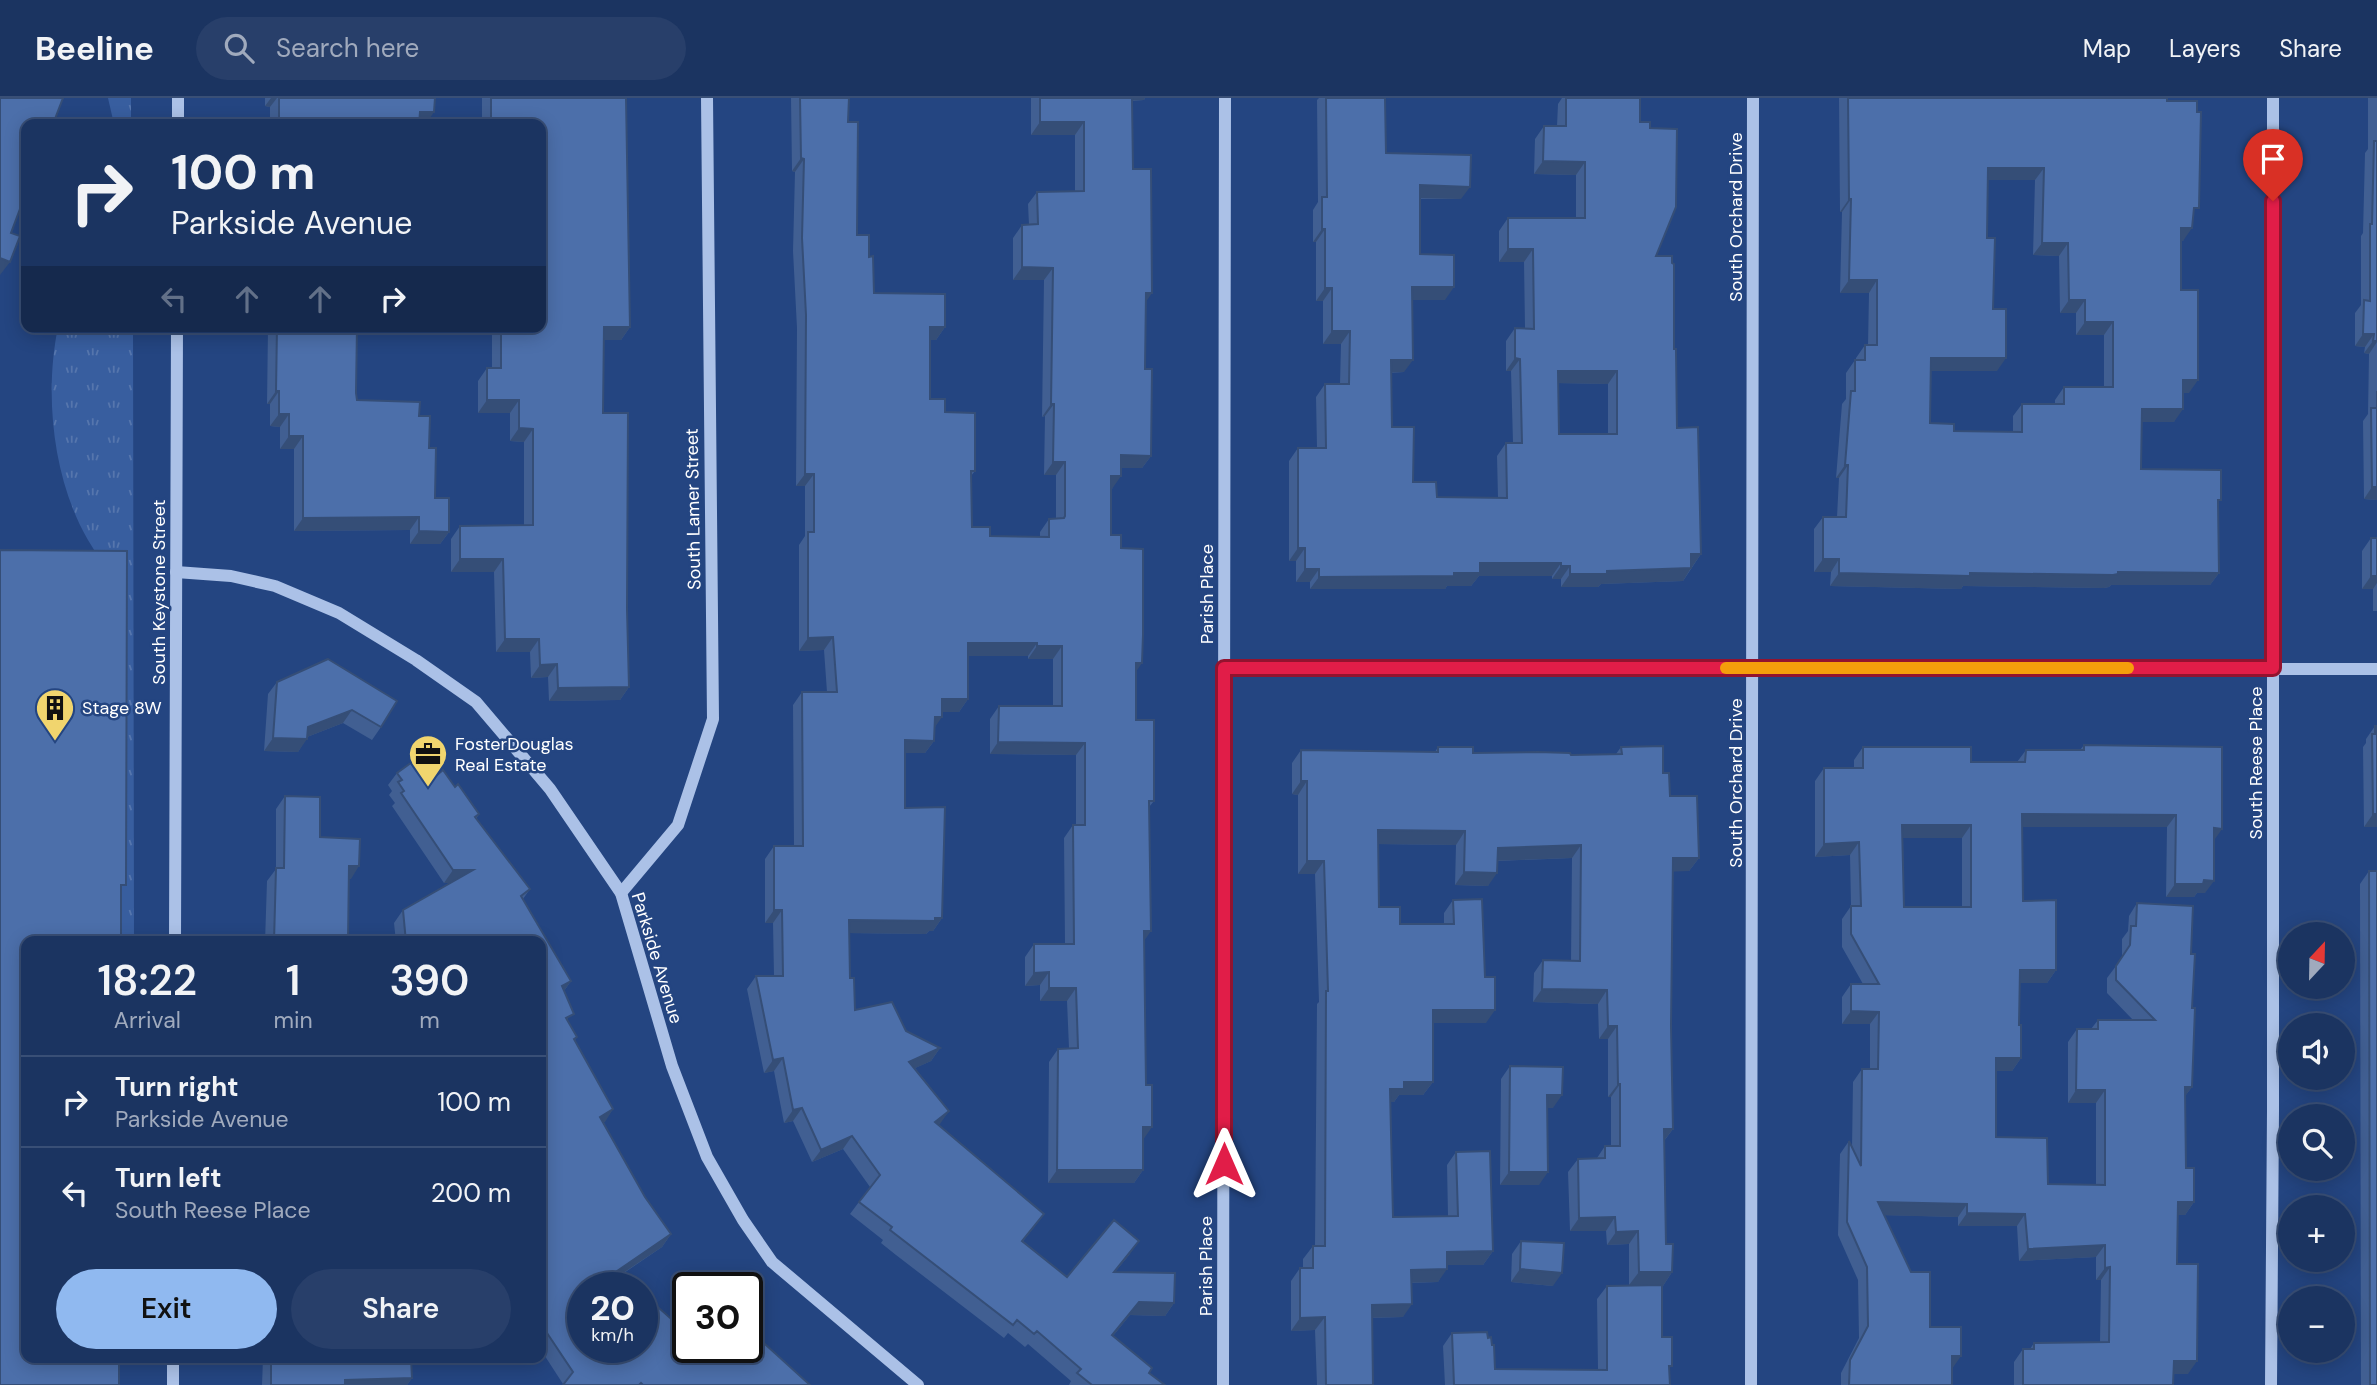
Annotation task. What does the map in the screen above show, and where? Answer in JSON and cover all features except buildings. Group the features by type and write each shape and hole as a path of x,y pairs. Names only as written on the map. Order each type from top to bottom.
{"street":[{"path":"178,98 178,119"},
{"name":"South Lamer Street","path":"621,893 678,825 713,719 707,98"},
{"name":"Parish Place","path":"1223,1385 1226,98"},
{"name":"South Orchard Drive","path":"1751,1385 1753,98"},
{"name":"South Reese Place","path":"2271,1385 2273,98"},
{"name":"South Keystone Street","path":"175,936 177,333"},
{"name":"Parkside Avenue","path":"176,572 231,576 275,586 339,613 416,660 476,702 550,789 621,893 672,1066 707,1157 743,1220 772,1262 918,1385"},
{"path":"1224,668 2377,669"},
{"path":"173,1363 173,1385"}],"green space":[{"path":"108,98 131,98 131,119 113,119"},
{"path":"57,333 133,333 134,936 108,936 115,580 91,545 76,516 59,464 52,408"}],"slow traffic":[{"path":"1726,668 2128,668"}],"place":[{"name":"Stage 8W","path":"55,742"},
{"name":"FosterDouglas Real Estate","path":"428,788"}],"route":[{"path":"1224,1164 1224,668 2273,668 2273,201"}]}
